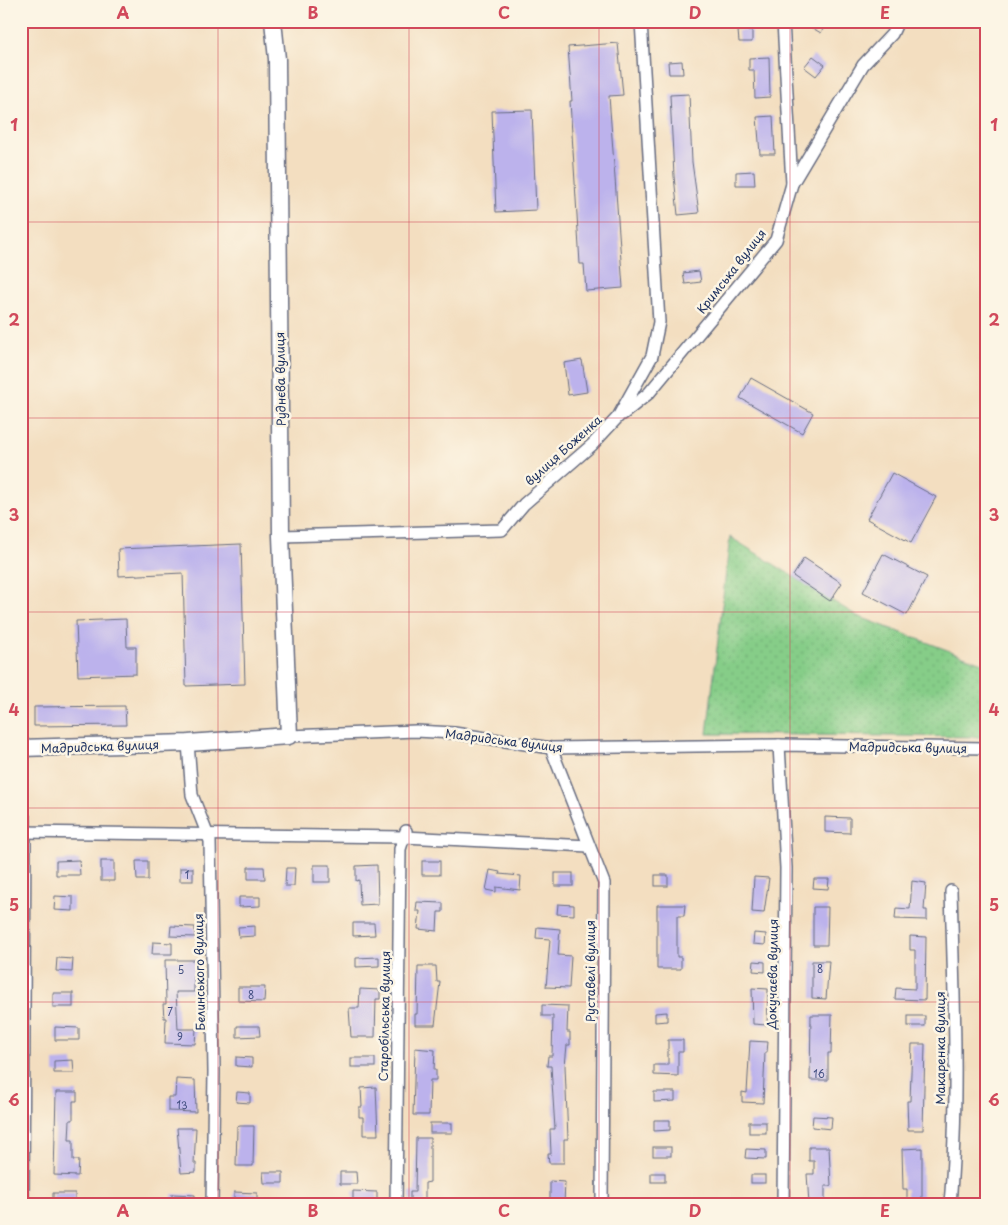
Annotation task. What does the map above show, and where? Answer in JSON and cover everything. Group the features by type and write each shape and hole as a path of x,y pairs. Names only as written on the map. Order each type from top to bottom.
{"street":[{"name":"Руднєва вулиця","path":"273,21 277,59 281,536 289,736"},
{"name":"вулиця Боженка","path":"281,536 502,530 524,504 592,446 618,417 652,356 659,322 641,21"},
{"path":"783,21 792,184"},
{"name":"Кримська вулиця","path":"618,417 649,393 776,240 792,184 863,65 892,34 898,21"},
{"name":"Мадридська вулиця","path":"21,748 188,743 289,736 426,732 454,733 551,748 779,745 987,748"},
{"name":"Белинського вулиця","path":"188,743 192,795 210,841 214,1072 212,1204"},
{"name":"Докучаєва вулиця","path":"779,745 786,868 783,1204"},
{"name":"Руставелі вулиця","path":"551,748 604,883 602,1204"},
{"path":"21,814 25,819 23,832 23,1204"},
{"path":"23,832 208,835 405,833 589,846"},
{"name":"Старобільська вулиця","path":"396,1204 400,849 405,833"},
{"name":"Макаренка вулиця","path":"950,891 955,1066 954,1163 950,1204"}],"green space":[{"path":"730,537 857,616 987,665 987,737 707,734"}],"building":[{"path":"800,21 827,21 821,33"},
{"path":"752,30 752,42 739,42 738,31"},
{"path":"618,43 623,95 609,96 623,288 586,291 584,264 580,264 568,47"},
{"path":"813,56 825,65 816,76 804,67"},
{"path":"769,57 770,97 755,98 754,70 749,70 749,58"},
{"path":"682,61 683,74 669,74 668,62"},
{"path":"689,94 692,162 699,213 678,215 670,95"},
{"path":"532,110 536,210 496,212 492,111"},
{"path":"773,116 775,154 760,154 757,117"},
{"path":"754,171 755,185 736,185 736,172"},
{"path":"699,271 701,282 685,284 683,273"},
{"path":"582,360 587,392 568,395 564,363"},
{"path":"751,378 813,413 802,433 740,398"},
{"path":"892,473 936,497 911,543 867,519"},
{"path":"241,544 245,684 186,686 183,573 119,576 118,549"},
{"path":"883,554 927,577 907,615 863,592"},
{"path":"804,558 842,583 830,601 793,576"},
{"path":"126,619 127,647 136,647 136,674 78,676 76,621"},
{"path":"125,706 126,725 34,726 34,707"},
{"path":"825,817 850,818 850,833 825,832"},
{"path":"79,860 80,875 56,875 56,861"},
{"path":"101,861 114,861 114,881 101,881"},
{"path":"136,861 148,861 148,880 137,880"},
{"path":"422,861 440,861 440,875 422,875"},
{"path":"314,865 330,865 330,882 314,882"},
{"path":"377,865 378,904 360,905 359,880 356,881 356,866"},
{"path":"248,867 264,867 265,879 248,879"},
{"path":"180,868 193,868 193,881 180,881"},
{"path":"286,868 295,868 294,886 285,886"},
{"path":"490,870 500,872 499,874 521,876 520,890 496,887 496,892 486,890"},
{"path":"555,873 573,873 573,886 555,886"},
{"path":"655,875 668,875 668,886 655,886"},
{"path":"754,877 769,878 764,913 752,912"},
{"path":"814,879 829,879 828,889 813,888"},
{"path":"912,881 926,883 924,910 927,910 927,920 895,919 896,908 910,909"},
{"path":"55,896 73,897 73,911 54,910"},
{"path":"239,897 260,897 260,906 239,907"},
{"path":"417,902 443,903 443,912 438,912 437,931 418,929 420,911 416,911"},
{"path":"558,904 574,905 574,915 557,914"},
{"path":"657,905 685,905 684,916 677,916 677,957 681,957 681,969 657,969"},
{"path":"813,907 828,907 827,945 813,945"},
{"path":"353,923 374,923 375,935 353,936"},
{"path":"171,926 195,927 195,937 170,936"},
{"path":"255,926 255,936 239,937 238,927"},
{"path":"537,927 560,929 558,955 571,956 569,988 546,987 550,939 536,938"},
{"path":"754,933 766,934 765,945 753,944"},
{"path":"910,936 926,937 925,1000 895,999 896,988 915,989 915,950 910,950"},
{"path":"153,942 172,943 172,954 152,954"},
{"path":"379,957 379,966 356,967 356,958"},
{"path":"57,958 73,959 72,972 56,971"},
{"path":"165,960 198,960 198,977 194,977 194,992 176,992 178,1029 196,1029 195,1044 165,1043 166,1018 164,1018 163,1004 166,1004"},
{"path":"754,961 765,962 765,972 753,971"},
{"path":"812,961 829,961 826,999 812,998"},
{"path":"418,966 436,966 437,982 440,982 435,1025 415,1025"},
{"path":"238,987 265,987 264,1002 238,1001"},
{"path":"752,988 768,989 767,1025 753,1024"},
{"path":"360,989 380,990 380,999 376,999 375,1037 351,1037 349,1008 359,1008"},
{"path":"53,993 73,993 73,1007 53,1007"},
{"path":"542,1005 568,1006 567,1032 570,1032 570,1045 567,1045 565,1066 568,1139 564,1139 564,1163 549,1163 548,1154 551,1154 550,1129 555,1129 551,1066 547,1066 548,1056 552,1056 553,1016 542,1016"},
{"path":"667,1012 667,1021 655,1022 655,1013"},
{"path":"811,1015 832,1015 831,1053 828,1053 828,1080 810,1080"},
{"path":"908,1016 925,1016 925,1026 908,1026"},
{"path":"237,1026 259,1026 260,1036 237,1037"},
{"path":"55,1027 79,1028 79,1040 55,1040"},
{"path":"668,1040 683,1040 683,1052 678,1052 678,1076 654,1075 654,1065 668,1065"},
{"path":"750,1041 768,1042 767,1052 765,1052 763,1103 742,1102 742,1092 747,1093"},
{"path":"912,1044 925,1044 923,1130 908,1130 907,1101 910,1101"},
{"path":"415,1048 435,1050 434,1070 436,1070 436,1080 430,1080 429,1115 413,1115"},
{"path":"236,1057 252,1058 252,1067 236,1066"},
{"path":"351,1058 375,1058 375,1067 351,1067"},
{"path":"73,1060 74,1073 54,1073 54,1061"},
{"path":"176,1079 195,1080 196,1112 168,1111 168,1097 175,1097"},
{"path":"376,1087 378,1135 363,1135 363,1117 359,1117 359,1107 362,1107 361,1088"},
{"path":"56,1092 77,1092 77,1101 73,1101 73,1120 70,1120 69,1140 73,1140 73,1160 79,1160 78,1176 54,1175"},
{"path":"237,1092 250,1093 250,1103 236,1102"},
{"path":"654,1092 675,1092 675,1101 654,1102"},
{"path":"813,1116 832,1117 831,1129 812,1127"},
{"path":"654,1120 670,1120 670,1130 654,1131"},
{"path":"749,1122 766,1122 766,1133 749,1133"},
{"path":"430,1123 452,1123 452,1133 430,1133"},
{"path":"254,1126 253,1166 236,1166 237,1127"},
{"path":"177,1128 196,1128 194,1163 196,1163 196,1172 181,1173"},
{"path":"416,1138 430,1138 430,1182 425,1183 425,1202 410,1201 410,1192 415,1192"},
{"path":"653,1147 671,1147 671,1156 653,1156"},
{"path":"809,1147 829,1147 831,1186 825,1186 825,1204 809,1204 807,1174 814,1174 814,1161 809,1161"},
{"path":"922,1148 922,1204 907,1204 907,1189 903,1189 902,1149"},
{"path":"746,1149 766,1150 766,1159 745,1158"},
{"path":"263,1172 283,1172 283,1183 264,1183"},
{"path":"340,1172 356,1172 357,1184 340,1184"},
{"path":"651,1173 665,1173 665,1182 651,1182"},
{"path":"751,1175 765,1175 765,1183 751,1183"},
{"path":"550,1181 565,1182 564,1204 550,1204"},
{"path":"353,1191 377,1192 377,1204 353,1204"},
{"path":"234,1192 257,1193 257,1203 234,1202"},
{"path":"53,1193 75,1193 75,1203 53,1204"},
{"path":"172,1194 195,1195 195,1204 172,1204"}]}
